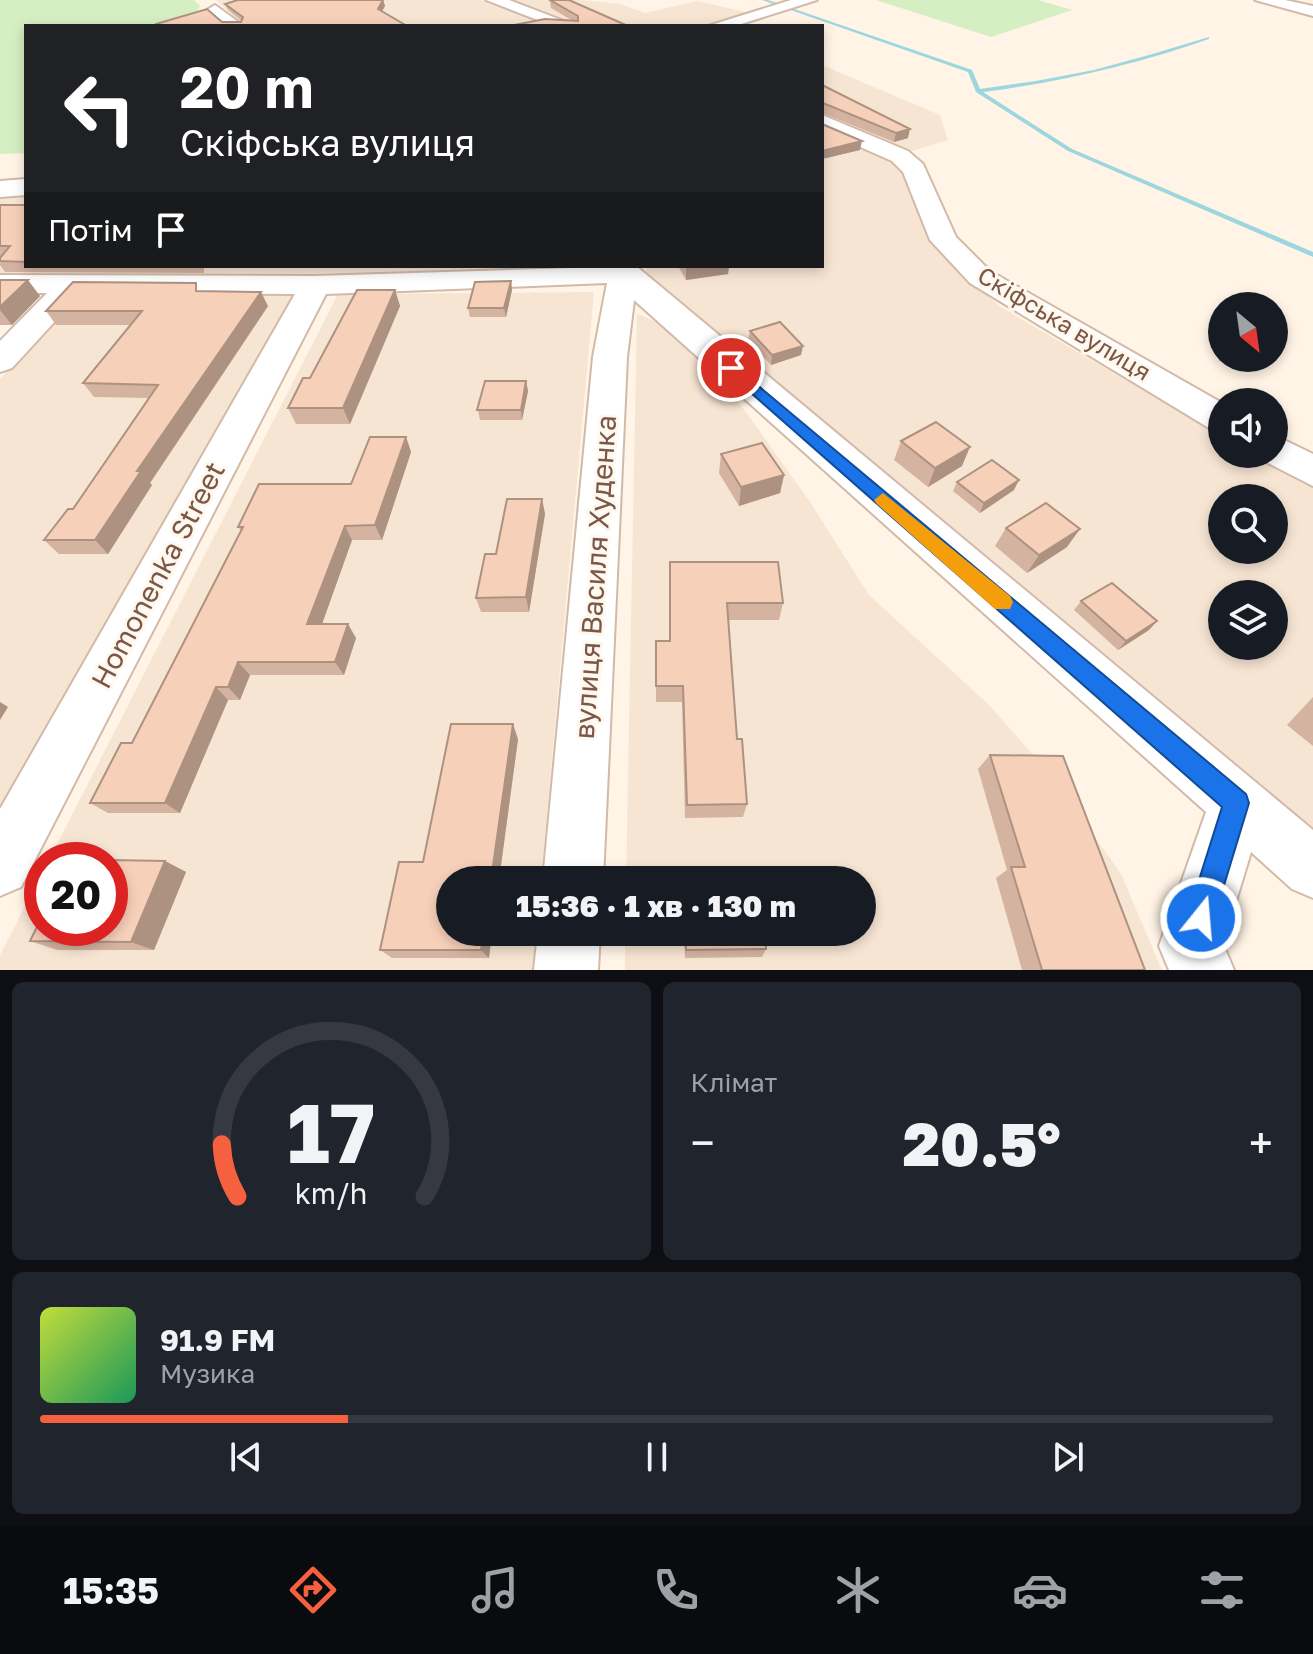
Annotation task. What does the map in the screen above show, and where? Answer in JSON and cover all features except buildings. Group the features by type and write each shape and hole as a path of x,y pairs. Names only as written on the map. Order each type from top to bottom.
{"street":[{"path":"494,0 563,24"},
{"path":"1263,0 1313,11"},
{"path":"722,24 803,1"},
{"path":"215,10 233,24"},
{"name":"Скіфська вулиця","path":"824,123 900,156 920,181 944,240 980,277 1208,411"},
{"path":"0,189 24,187"},
{"path":"0,284 315,285 622,270 1313,868"},
{"name":"вулиця Василя Худенка","path":"574,866 610,357 622,270"},
{"path":"0,361 73,284"},
{"name":"Homonenka Street","path":"0,866 315,285"},
{"path":"1288,457 1313,472"},
{"path":"1202,970 1191,946 1237,803"},
{"path":"566,970 568,946"}],"shaded area":[{"path":"216,0 480,0 546,24 242,24"},
{"path":"501,0 581,0 620,4 645,13 697,1 750,13 717,24 569,24"},
{"path":"824,66 940,115 948,140 906,153 824,118"},
{"path":"824,129 892,157 914,183 944,254 999,306 1208,428 1208,468 1278,468 1313,488 1313,845 774,387 649,276 646,268 824,268"},
{"path":"24,194 24,268 544,268 315,277 0,277 0,196"},
{"path":"594,292 542,866 436,866 436,946 536,946 533,970 0,970 0,955 24,908 24,946 128,946 128,842 58,842 338,294"},
{"path":"298,295 0,814 0,379 78,296"},
{"path":"637,313 678,333 746,412 810,502 869,595 988,704 1047,770 1121,874 1162,970 625,970 625,946 876,946 876,866 626,866"}],"green space":[{"path":"0,0 194,0 200,6 190,24 24,24 24,153 0,154"},
{"path":"876,0 1038,0 1072,10 991,37"}],"waterway":[{"path":"764,0 970,71 978,91"},
{"path":"978,91 1094,71 1207,38"},
{"path":"978,91 1070,150 1313,255"}],"slow traffic":[{"path":"883,500 1003,602"}],"route":[{"path":"731,368 1237,803 1201,918"}]}
